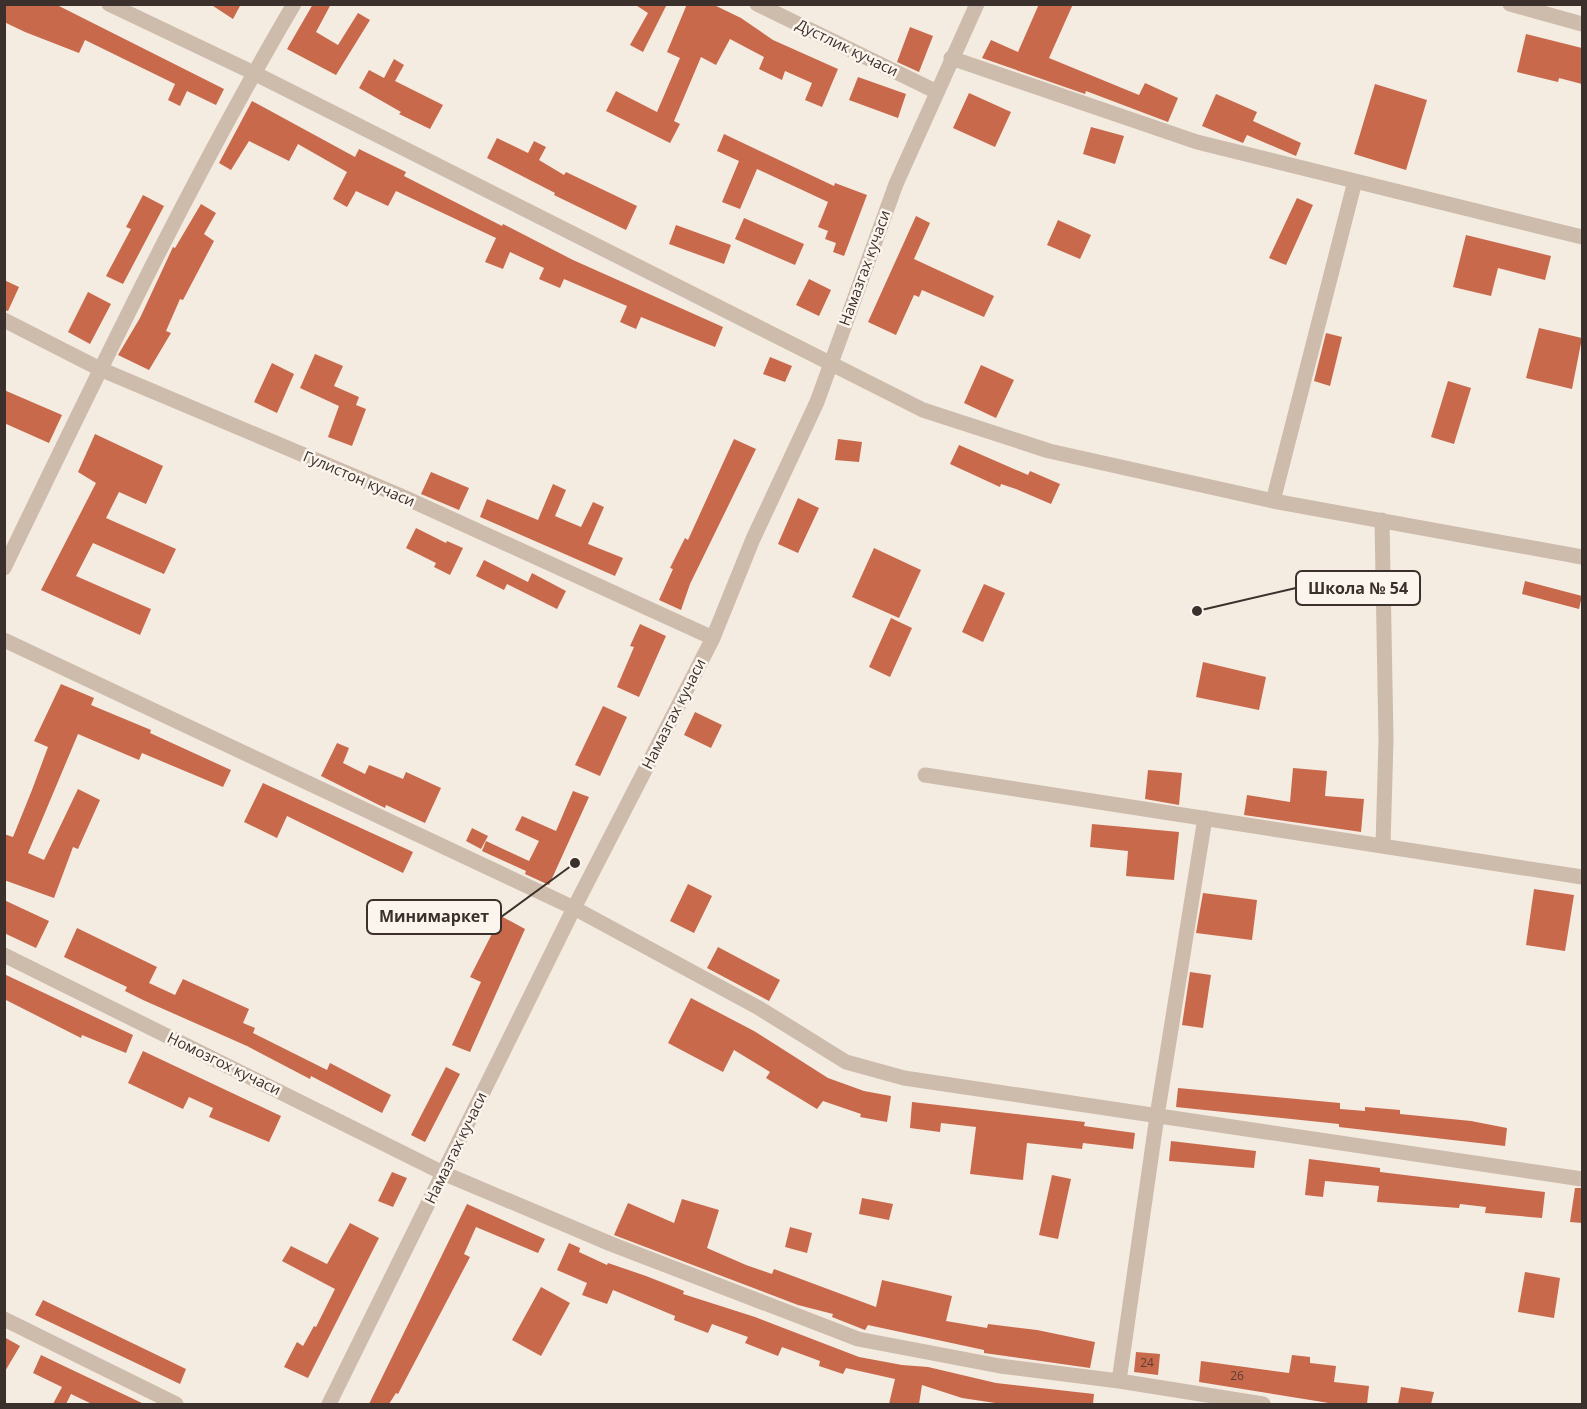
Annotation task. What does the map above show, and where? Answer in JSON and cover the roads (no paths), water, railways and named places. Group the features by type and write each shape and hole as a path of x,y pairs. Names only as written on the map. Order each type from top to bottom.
{"street":[{"path":"109,4 254,73 923,410 1049,451 1273,501 1582,557"},
{"path":"4,568 100,369 254,73 294,4"},
{"name":"Дустлик кучаси","path":"757,4 937,92"},
{"name":"Намазгах кучаси","path":"329,1404 574,908 713,638 753,539 817,402 896,184 976,4"},
{"path":"1510,4 1582,24"},
{"path":"951,58 1197,142 1582,237"},
{"path":"1273,501 1355,181"},
{"name":"Гулистон кучаси","path":"4,320 100,369 408,500 713,638"},
{"path":"1382,520 1386,740 1383,846"},
{"path":"4,640 574,908 759,1008 846,1062 904,1078 1582,1179"},
{"path":"925,775 1582,877"},
{"path":"1119,1381 1157,1116 1205,818"},
{"name":"Номозгох кучаси","path":"4,956 443,1173 611,1244 858,1339 1000,1366 1119,1381 1263,1404"},
{"path":"4,1319 176,1404"}],"place":[{"name":"Школа № 54","path":"1197,611"},
{"name":"Минимаркет","path":"575,863"}]}
